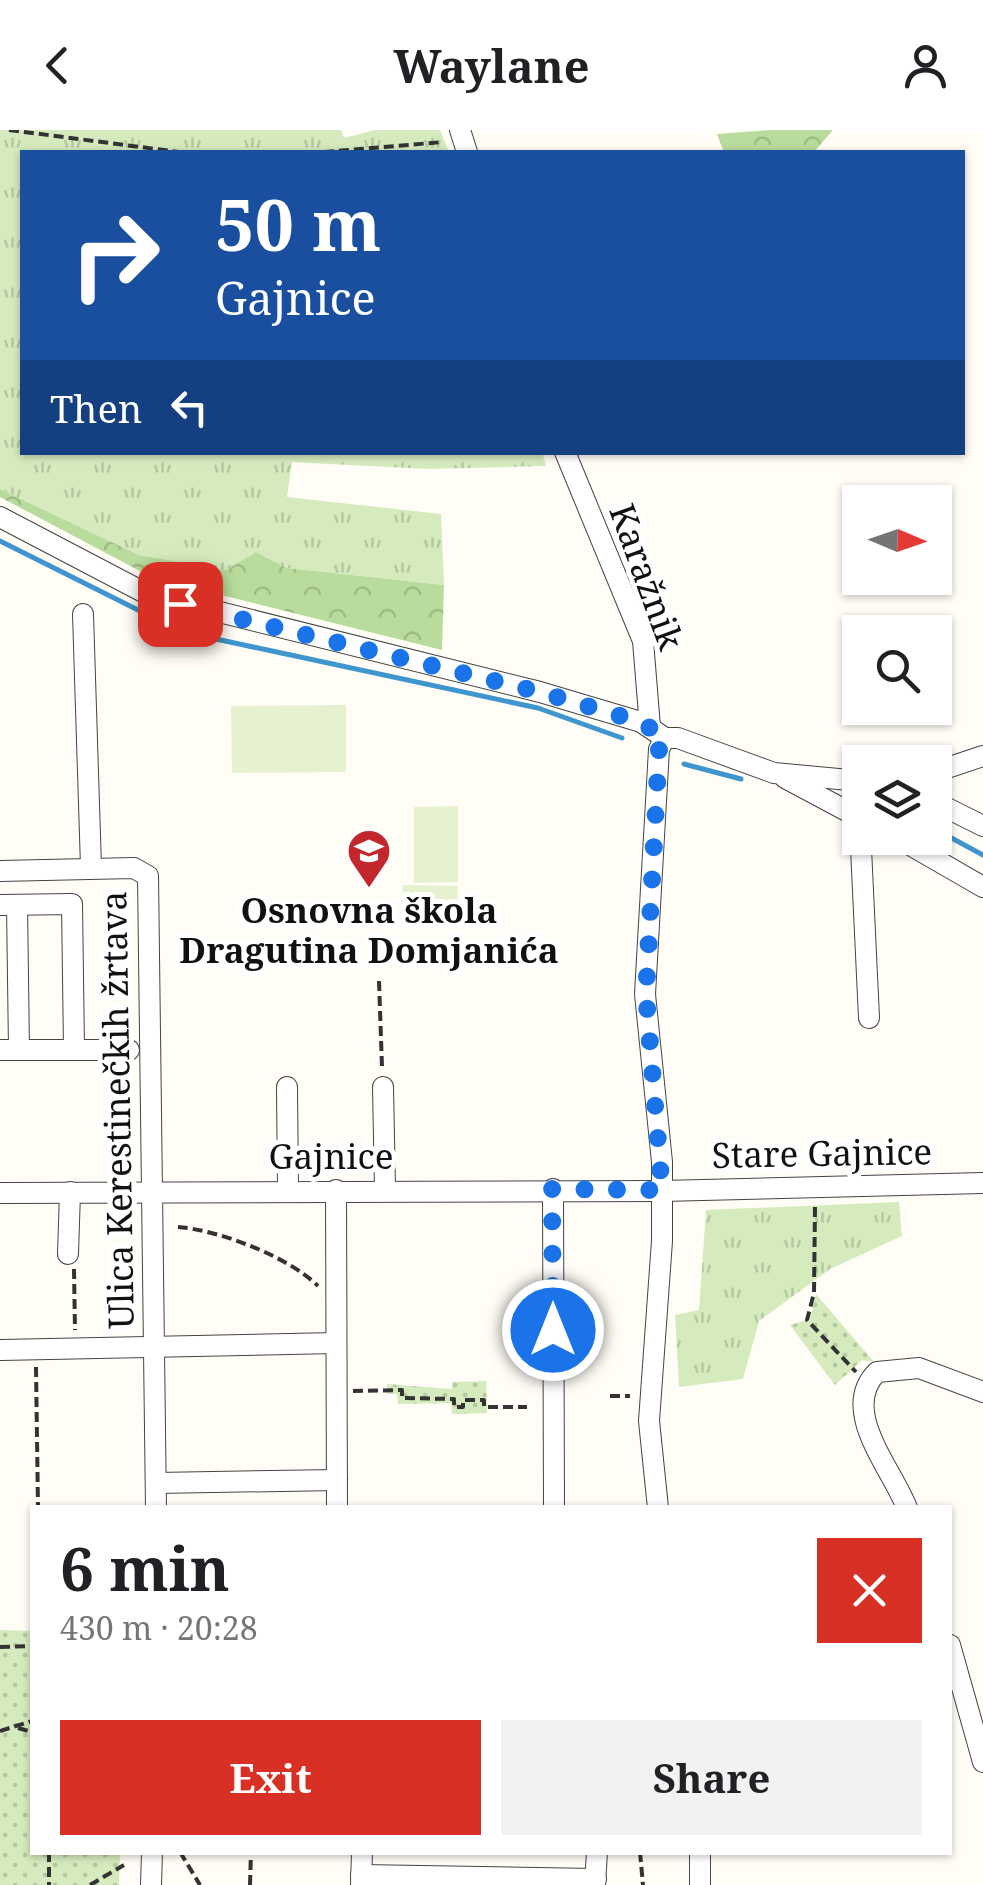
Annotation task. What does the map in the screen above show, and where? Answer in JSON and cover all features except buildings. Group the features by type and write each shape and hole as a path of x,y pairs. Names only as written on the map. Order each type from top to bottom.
{"street":[{"name":"Karažnik","path":"565,455 642,641 658,732 646,994 662,1190 649,1421 658,1505"},
{"path":"0,517 147,594 540,692 774,773 842,809"},
{"path":"0,871 92,867 83,614"},
{"path":"952,766 983,756"},
{"path":"774,773 842,779"},
{"path":"952,810 983,826"},
{"path":"861,855 868,1018"},
{"path":"927,855 983,887"},
{"name":"Ulica Kerestinečkih žrtava","path":"92,867 145,871 150,884 156,1505"},
{"path":"74,1048 72,904 8,905 10,1050 129,1050"},
{"path":"287,1087 288,1190"},
{"path":"383,1087 385,1189"},
{"name":"Stare Gajnice","path":"662,1190 983,1183"},
{"path":"552,1189 554,1505"},
{"path":"336,1190 338,1505"},
{"name":"Gajnice","path":"0,1193 662,1190"},
{"path":"70,1192 72,1256"},
{"name":"Ulica Kerestinečkih žrtava","path":"154,1348 336,1343"},
{"path":"1,1350 154,1348"},
{"path":"906,1505 864,1419 861,1400 866,1382 877,1372 919,1368 983,1392"},
{"path":"156,1484 337,1480"},
{"path":"952,1652 983,1762"},
{"path":"151,1885 152,1855"},
{"path":"362,1855 361,1880 596,1882 597,1855"},
{"path":"700,1855 700,1885"}],"path":[{"path":"8,130 163,150"},
{"path":"347,150 463,140"},
{"path":"379,980 383,1087"},
{"path":"815,1210 814,1293 807,1320 866,1382"},
{"path":"178,1227 210,1232 297,1266 325,1294"},
{"path":"72,1256 75,1340"},
{"path":"36,1349 38,1505"},
{"path":"348,1391 402,1390 402,1398 454,1399 454,1407 463,1407 464,1400 484,1400 484,1407 527,1407"},
{"path":"610,1396 626,1396"},
{"path":"0,1647 30,1646"},
{"path":"0,1731 30,1723"},
{"path":"16,1727 30,1731"},
{"path":"49,1855 50,1885"},
{"path":"182,1855 200,1885"},
{"path":"250,1885 251,1855"},
{"path":"640,1855 642,1885"},
{"path":"90,1885 124,1865"}],"green space":[{"path":"0,130 341,130 344,138 375,130 440,130 448,150 20,150 20,455 543,455 546,466 427,469 292,462 287,497 441,514 444,585 287,568 256,552 226,570 139,555 0,489"},
{"path":"833,130 816,150 723,150 717,134"},
{"path":"0,489 139,555 226,570 256,552 287,568 444,585 442,650 153,578 0,497"},
{"path":"346,705 346,772 232,773 231,706"},
{"path":"458,806 458,882 414,883 414,807"},
{"path":"403,885 458,886 457,919 402,918"},
{"path":"899,1202 902,1236 830,1269 759,1321 743,1379 679,1387 675,1315 699,1310 706,1210"},
{"path":"816,1294 874,1362 862,1360 835,1385 790,1325 810,1319"},
{"path":"486,1381 487,1413 452,1414 451,1403 398,1404 397,1394 387,1394 387,1384 452,1389 452,1382"},
{"path":"0,1630 30,1631 30,1855 120,1855 119,1885 0,1885"}],"waterway":[{"path":"0,541 144,613 216,639 538,708 622,738"},
{"path":"684,764 741,779"},
{"path":"952,838 983,855"}],"place":[{"name":"Osnovna škola Dragutina Domjanića","path":"369,889"}],"route":[{"path":"180,604 540,692 641,722 665,738 659,749 646,953 647,1026 662,1190 552,1189 553,1330"}]}
